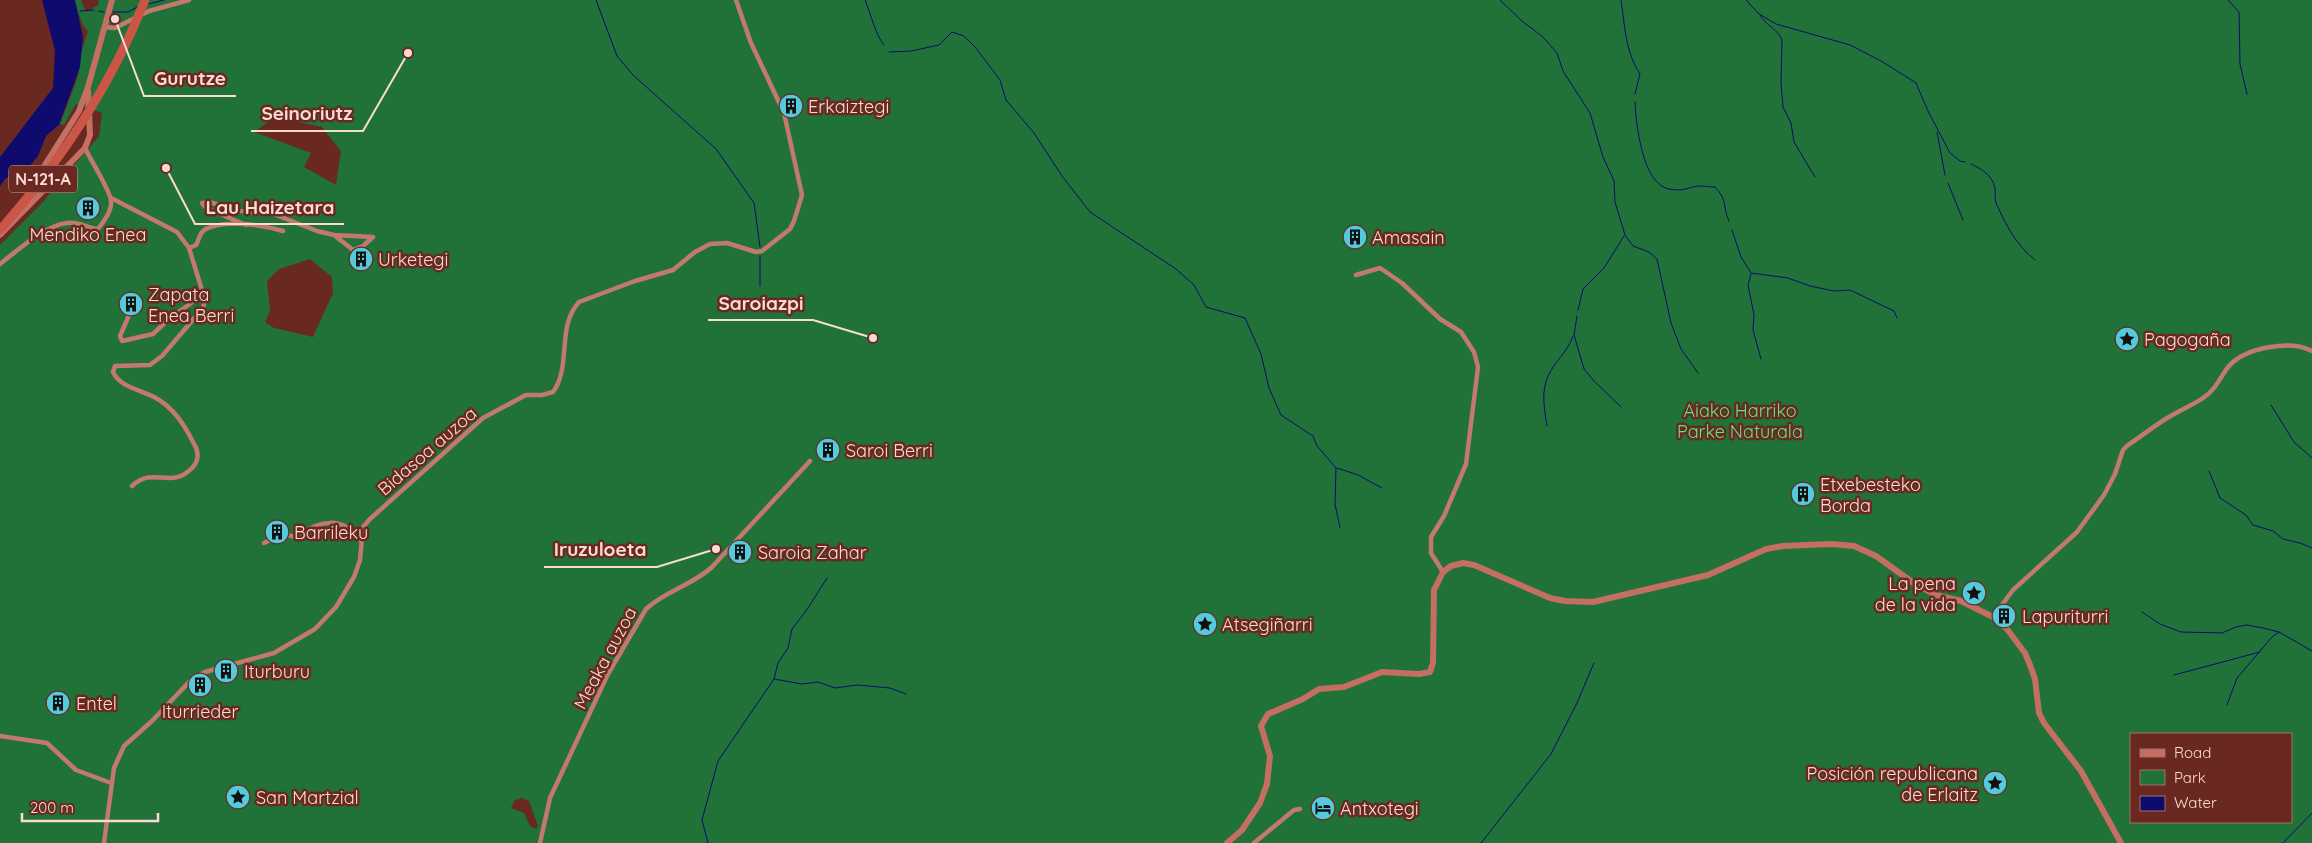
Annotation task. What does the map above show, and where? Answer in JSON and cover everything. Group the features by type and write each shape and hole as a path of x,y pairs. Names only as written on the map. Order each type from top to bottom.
{"highway":[{"name":"N-121-A","path":"0,230 45,176 82,124 131,33 145,0"}],"street":[{"path":"0,225 29,190 79,111 88,87 112,0"},
{"path":"105,27 115,28 149,11 189,0"},
{"name":"Bidasoa auzoa","path":"104,843 111,783 116,761 124,746 152,721 190,681 211,669 274,652 309,634 320,625 336,607 354,578 360,560 363,527 370,519 483,418 526,395 553,392 563,369 567,326 579,302 593,295 635,281 664,275 695,252 710,244 728,243 756,252 762,251 790,229 802,195 784,113 755,52 736,0"},
{"path":"0,235 85,148 90,135 91,109 88,87"},
{"path":"79,111 91,109"},
{"path":"85,148 111,198 177,232 189,248 205,300 203,308 162,356 150,365 115,366 113,372 124,385 156,398 174,412 183,422 198,456 194,466 180,477 172,480 155,476 138,480 132,486"},
{"path":"0,264 34,238 67,222 98,229 109,211 111,198"},
{"path":"282,231 246,224 206,208 202,204 209,202 240,211 271,213 317,231 334,235 373,237 363,246 353,250 334,235"},
{"path":"189,248 196,245 201,233 206,229 246,224"},
{"path":"1356,275 1380,268 1402,283 1440,319 1460,332 1474,352 1478,367 1466,464 1444,516 1431,537 1431,553 1442,572"},
{"path":"130,313 120,336 122,340 153,334 170,317 190,304 202,290"},
{"path":"1993,617 2013,590 2077,532 2104,495 2115,474 2123,450 2128,445 2168,418 2204,398 2215,388 2230,365 2246,353 2287,345 2302,346 2312,351"},
{"name":"Meaka auzoa","path":"540,843 550,798 608,674 646,609 655,600 703,575 712,567 810,462"},
{"path":"264,543 282,534 296,537 310,527 333,522 342,523 361,542"},
{"path":"1227,843 1246,823 1260,803 1267,784 1270,756 1262,726 1263,720 1268,714 1303,699 1319,688 1344,687 1382,672 1420,674 1430,672 1433,663 1434,590 1442,572 1451,566 1468,563 1550,598 1565,601 1593,602 1708,576 1766,549 1783,546 1831,544 1854,546 1876,556 1915,584 1936,595 1961,601 1993,617 2007,630 2025,653 2035,679 2037,704 2044,723 2081,771 2121,843"},
{"path":"0,736 47,743 76,770 111,783"},
{"path":"1254,843 1294,810 1300,809"}],"green space":[{"name":"Aiako Harriko Parke Naturala","path":"74,0 81,0 86,12 98,5 99,0 2312,0 2312,843 0,843 0,245 42,203 99,136 102,113 76,104 64,125 60,124 79,72 77,65 88,32 82,23","holes":["275,117 322,127 341,151 336,185 304,167 311,153 254,132","310,259 332,277 333,293 313,337 274,328 265,322 270,311 267,281 279,269","522,798 529,801 538,826 536,829 530,826 524,813 511,808 515,800"]}],"water":[{"path":"42,0 75,0 83,37 80,67 59,125 46,136 38,156 23,174 6,178 0,186 0,157 53,88 55,51"}],"waterway":[{"path":"148,4 164,0"},
{"path":"596,0 617,56 633,75 716,149 754,203 760,247"},
{"path":"865,0 876,30 884,45"},
{"path":"1500,0 1522,21 1543,37 1557,53 1563,71 1590,113 1603,157 1614,181 1615,202 1625,235 1633,246 1649,252 1657,259 1671,323 1681,349 1698,373"},
{"path":"1621,0 1628,47 1640,74 1635,94"},
{"path":"1746,0 1759,14 1776,24 1850,45 1883,62 1916,83 1950,153 1960,161 1965,162"},
{"path":"2228,0 2239,12 2240,64 2247,94"},
{"path":"113,12 128,12 139,6"},
{"path":"80,11 94,10"},
{"path":"99,11 104,12"},
{"path":"1760,15 1778,33 1782,40 1781,83 1783,107 1791,123 1794,142 1815,177"},
{"path":"889,52 911,51 939,45 952,32 964,36 975,47 1000,80 1006,100 1034,133 1062,176 1090,212 1176,269 1194,285 1206,307 1245,318 1261,354 1269,388 1281,415 1313,436 1317,446 1336,468 1335,504 1340,528"},
{"path":"1635,102 1642,152 1652,176 1660,185 1674,190 1699,186 1715,187 1723,200 1729,221"},
{"path":"1937,132 1945,175"},
{"path":"1971,164 1983,170 1992,179 1996,203 2008,227 2022,248 2035,260"},
{"path":"1948,183 1963,220"},
{"path":"1732,230 1741,257 1751,273 1788,278 1810,286 1834,291 1850,290 1894,311 1897,318"},
{"path":"1578,310 1583,289 1604,268 1624,236"},
{"path":"760,256 760,286"},
{"path":"1751,274 1748,285 1754,315 1753,330 1761,359"},
{"path":"1577,316 1574,335 1584,369 1621,407"},
{"path":"1547,426 1544,409 1544,393 1547,378 1568,347 1573,336"},
{"path":"2271,405 2294,442 2312,458"},
{"path":"1337,468 1358,475 1382,488"},
{"path":"2209,471 2220,498 2246,515 2253,525 2273,531 2283,539 2312,548"},
{"path":"774,679 778,663 788,648 792,629 827,578"},
{"path":"2142,612 2160,624 2181,632 2222,633 2247,625 2263,628 2279,632 2312,651"},
{"path":"2227,705 2237,678 2272,637 2279,632"},
{"path":"2174,675 2260,652"},
{"path":"1481,843 1551,754 1577,703 1594,663"},
{"path":"708,843 702,820 718,761 774,679 802,684 818,682 835,688 857,685 890,688 906,694"},
{"path":"2283,843 2312,813"}],"place":[{"name":"Gurutze","path":"115,19"},
{"name":"Seinoriutz","path":"408,53"},
{"name":"Erkaiztegi","path":"791,106"},
{"name":"Lau Haizetara","path":"166,168"},
{"name":"Mendiko Enea","path":"88,208"},
{"name":"Amasain","path":"1355,237"},
{"name":"Urketegi","path":"361,259"},
{"name":"Zapata Enea Berri","path":"131,304"},
{"name":"Saroiazpi","path":"873,338"},
{"name":"Pagogaña","path":"2127,339"},
{"name":"Saroi Berri","path":"828,450"},
{"name":"Etxebesteko Borda","path":"1803,494"},
{"name":"Barrileku","path":"277,532"},
{"name":"Iruzuloeta","path":"716,549"},
{"name":"Saroia Zahar","path":"740,552"},
{"name":"La pena de la vida","path":"1974,593"},
{"name":"Lapuriturri","path":"2004,616"},
{"name":"Atsegiñarri","path":"1205,624"},
{"name":"Iturburu","path":"226,671"},
{"name":"Iturrieder","path":"200,685"},
{"name":"Entel","path":"58,703"},
{"name":"Posición republicana de Erlaitz","path":"1995,783"},
{"name":"San Martzial","path":"238,797"},
{"name":"Antxotegi","path":"1323,808"}]}
